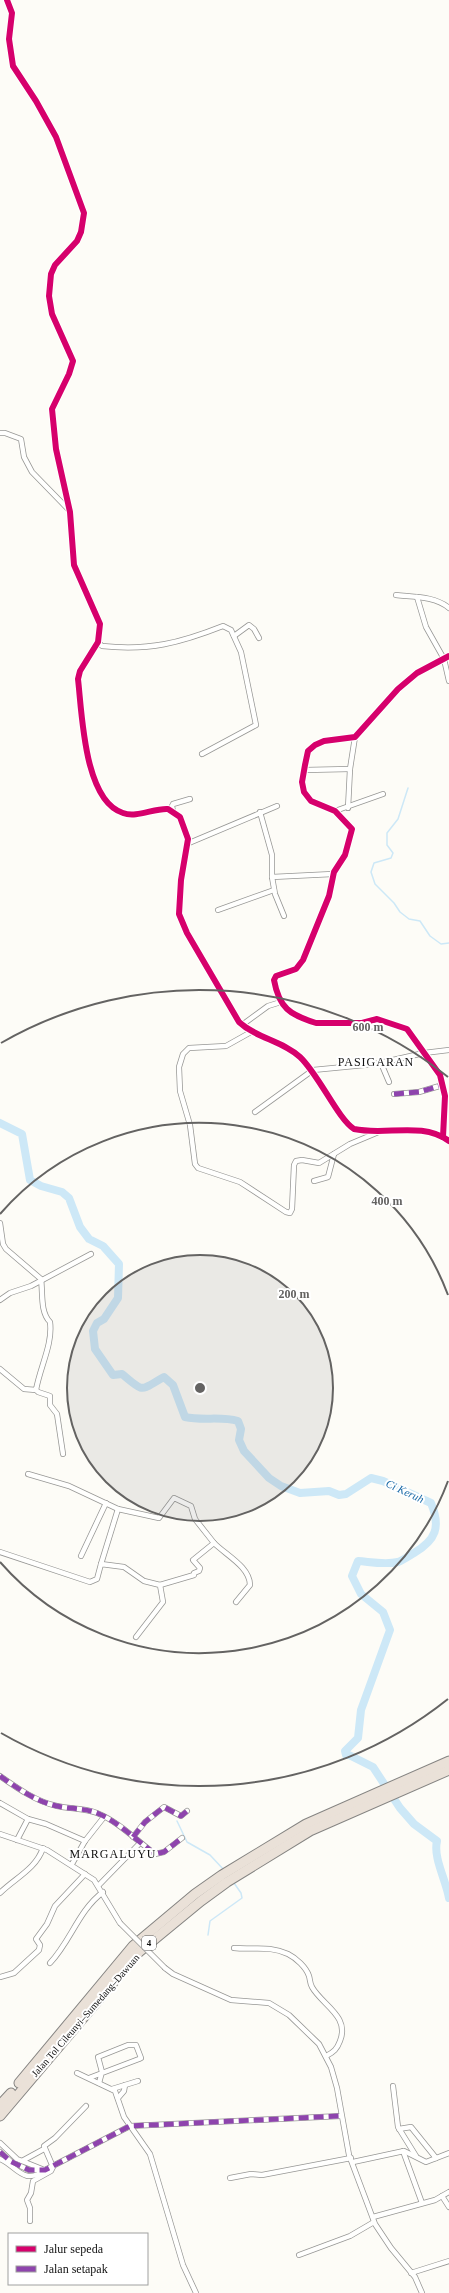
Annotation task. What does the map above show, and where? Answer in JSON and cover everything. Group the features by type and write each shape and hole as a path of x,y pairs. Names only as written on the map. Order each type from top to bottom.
{"highway":[{"name":"Jalan Tol Cileunyi–Sumedang–Dawuan","path":"0,2105 133,1946 161,1921 222,1875 306,1824 338,1813 448,1765"},
{"name":"Jalan Tol Cileunyi–Sumedang–Dawuan","path":"0,2116 89,2009 139,1952 161,1932 227,1882 338,1813"}],"street":[{"path":"7,0 12,13 9,40 13,66 36,101 56,137 84,213 79,236 55,265 49,288 52,314 72,361 69,374 52,409 56,449 70,512 74,565 100,624 98,642 80,671 78,679 87,751 96,784 109,804 122,813 133,814 164,809 173,811 180,817 188,843 180,880 179,914 213,978 242,1025 251,1032 296,1054 313,1070 351,1127 360,1130 425,1130 449,1141"},
{"path":"0,434 5,433 20,439 24,457 32,472 70,512"},
{"path":"396,596 417,597 444,604 449,608"},
{"path":"417,597 426,627 444,659 449,681"},
{"path":"234,636 249,625 254,629 260,638"},
{"path":"98,642 102,646 120,648 159,646 190,640 223,626 228,627 241,652 256,725 202,754"},
{"path":"348,808 350,769 355,737 398,689 417,673 449,656"},
{"path":"355,737 324,741 315,745 308,751 302,782 304,792 311,801 335,811 351,827 352,832 345,855 333,874 329,896 303,960 296,969 274,979 276,992 290,1014 316,1023 362,1023 377,1019 407,1029 440,1075 445,1096 443,1137"},
{"path":"305,770 350,769"},
{"path":"335,811 348,808 383,794"},
{"path":"173,811 173,804 190,798"},
{"path":"188,843 277,806"},
{"path":"260,812 272,855 272,877 274,890 284,916"},
{"path":"272,877 333,874"},
{"path":"218,910 274,890"},
{"path":"242,1025 268,1006 281,1002"},
{"path":"251,1032 226,1046 189,1048 183,1054 179,1067 180,1091 190,1126 196,1166 240,1182 288,1213 292,1209 295,1163 299,1160 317,1163 350,1144 383,1130"},
{"path":"254,1112 313,1070 381,1063 424,1053 449,1050"},
{"path":"381,1063 389,1082"},
{"path":"394,1094 419,1092 443,1085"},
{"path":"314,1182 328,1176 334,1154"},
{"path":"1,1225 3,1244 6,1249 41,1279 46,1318 50,1322 52,1334 46,1348 36,1390"},
{"path":"0,1300 4,1296 21,1291 41,1279 91,1254"},
{"path":"0,1369 24,1389 36,1390 50,1396 50,1405 56,1413 58,1431 61,1434 63,1454"},
{"path":"28,1474 69,1486 106,1502 118,1509 159,1518 174,1498 184,1501 191,1506 195,1519 214,1543 245,1569 250,1579 250,1585 236,1602"},
{"path":"81,1556 106,1502"},
{"path":"0,1552 90,1582 97,1579 118,1509"},
{"path":"101,1564 124,1567 144,1581 160,1585 194,1575 200,1568 193,1560 214,1543"},
{"path":"136,1637 151,1615 164,1602 160,1585"},
{"path":"0,1776 16,1787 56,1806 88,1810 104,1817 155,1854 164,1852 182,1838"},
{"path":"0,1803 28,1819 46,1824 85,1841"},
{"path":"133,1837 145,1822 164,1808 181,1816 188,1811"},
{"path":"72,1864 85,1841 104,1817"},
{"path":"17,1840 28,1819"},
{"path":"0,1834 43,1848 72,1864 99,1885 120,1923 164,1968 173,1974 231,2000 269,2003 282,2010 307,2030 319,2044 326,2056 337,2088 341,2116 352,2160 374,2220 391,2248 411,2272 422,2293"},
{"path":"99,1885 140,1843"},
{"path":"0,1893 16,1878 30,1869 39,1858 43,1848"},
{"path":"0,1977 14,1973 39,1950 40,1945 36,1939 47,1924 52,1911 84,1874"},
{"path":"50,1963 62,1948 85,1910 103,1892"},
{"path":"234,1948 272,1948 289,1954 304,1968 313,1988 335,2012 342,2030 341,2040 335,2051 326,2056"},
{"path":"88,2078 102,2072 141,2058 139,2049 136,2045 128,2046 98,2058 102,2072 99,2083"},
{"path":"77,2073 112,2089 118,2098 124,2116 150,2154 183,2266 196,2293"},
{"path":"112,2089 138,2082"},
{"path":"118,2098 123,2093 125,2085"},
{"path":"393,2086 399,2129 416,2156"},
{"path":"22,2161 44,2149 44,2146 55,2138 86,2106"},
{"path":"0,2159 25,2175 37,2175 130,2126 341,2116"},
{"path":"399,2129 411,2126 436,2158"},
{"path":"0,2143 22,2161 45,2170"},
{"path":"44,2149 53,2167"},
{"path":"403,2150 422,2203"},
{"path":"230,2178 251,2174 262,2176 403,2150 426,2162 449,2153"},
{"path":"0,2152 10,2161 29,2170 45,2170"},
{"path":"30,2221 30,2208 27,2200 31,2193 33,2181 51,2171 53,2167"},
{"path":"299,2255 350,2236 374,2220 435,2200 449,2192"},
{"path":"442,2196 449,2207"},
{"path":"411,2272 449,2261"}],"waterway":[{"path":"408,788 398,819 387,833 387,845 393,853 391,858 374,863 371,872 375,884 394,903 400,912 409,919 420,921 430,936 441,944 449,943"},
{"name":"Ci Keruh","path":"0,1123 22,1134 30,1180 41,1186 62,1192 69,1198 80,1227 89,1239 103,1246 119,1264 118,1298 104,1319 97,1323 93,1331 95,1349 113,1375 122,1374 135,1385 143,1388 164,1377 173,1385 185,1417 238,1421 241,1429 239,1440 244,1451 269,1478 281,1486 300,1493 329,1491 339,1495 346,1494 371,1478 383,1481 431,1503 436,1519 436,1526 432,1538 427,1543 414,1553 398,1562 383,1563 358,1561 352,1576 361,1594 383,1612 390,1630 361,1710 358,1738 345,1751 346,1755 349,1755 373,1767 400,1808 414,1824 437,1841 436,1848 438,1862 449,1898"},
{"path":"177,1821 187,1842 210,1855 224,1870"},
{"path":"208,1935 210,1921 242,1898 241,1893 234,1883"}],"marked path":[{"path":"394,1094 419,1092 443,1085"},
{"path":"0,1776 20,1790 42,1801 57,1806 92,1811 113,1821 155,1854 164,1852 182,1838"},
{"path":"133,1837 145,1822 164,1807 181,1816 187,1811"},
{"path":"0,2152 10,2161 29,2170 45,2170 130,2126 341,2116"}],"cycle path":[{"path":"7,0 12,13 9,39 13,66 36,101 56,137 84,213 81,232 77,241 55,265 51,274 49,296 52,314 73,361 69,374 52,409 56,449 70,512 74,565 100,624 98,642 80,671 78,679 87,754 93,774 100,792 110,805 123,813 140,814 168,809 180,817 188,839 181,880 179,914 187,933 239,1022 253,1032 286,1047 300,1057 314,1074 341,1116 354,1129 366,1131 415,1130 438,1135 449,1141"},
{"path":"443,1137 445,1096 440,1075 407,1029 377,1019 362,1023 316,1023 307,1020 299,1017 287,1009 279,997 274,980 276,976 296,969 303,960 329,896 334,872 345,855 352,829 335,811 311,801 304,792 302,782 308,751 315,745 324,741 355,737 398,689 417,673 449,656"}],"district":[{"name":"PASIGARAN","path":"376,1062"},
{"name":"MARGALUYU","path":"113,1854"}]}
